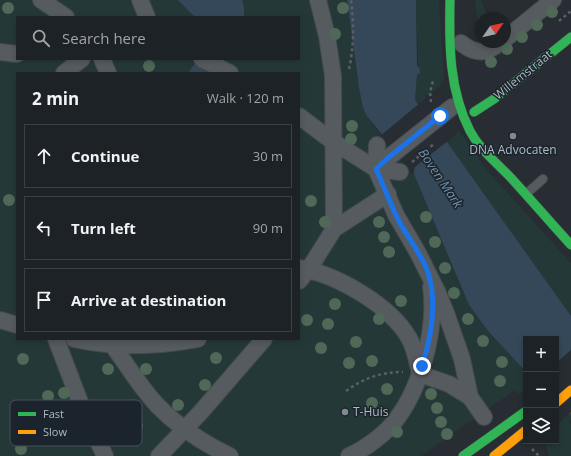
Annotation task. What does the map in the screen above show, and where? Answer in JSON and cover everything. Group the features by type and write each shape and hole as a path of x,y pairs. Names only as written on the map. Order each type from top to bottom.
{"street":[{"path":"41,0 65,16"},
{"path":"140,0 147,16"},
{"path":"318,0 332,64 334,104 332,141 334,229"},
{"path":"451,0 460,40 470,49 478,52 494,48"},
{"path":"382,163 450,108 452,79 450,61 451,0"},
{"path":"511,34 553,0"},
{"name":"Willemstraat","path":"471,102 476,115 571,37"},
{"path":"0,52 16,54"},
{"path":"65,72 81,60"},
{"path":"102,60 108,72"},
{"path":"204,60 226,71"},
{"path":"450,108 467,125 476,142 488,157 511,178"},
{"path":"300,117 332,141 400,172"},
{"path":"487,139 511,178 571,245"},
{"path":"377,145 388,194 396,215 429,275 446,313 462,359 470,397 484,417"},
{"path":"388,194 334,229 302,273 339,282 366,297 390,316 400,326 409,339 420,374"},
{"path":"349,456 363,449 390,427 400,412 420,374 426,355 431,323 432,294 429,275"},
{"path":"0,320 16,325"},
{"path":"56,340 79,400"},
{"path":"80,340 113,346 159,345 192,340"},
{"path":"159,456 185,430 263,340"},
{"path":"113,346 134,377 157,405 185,430 198,439 230,456"},
{"path":"420,374 449,384 470,397"},
{"path":"559,400 571,390"},
{"path":"463,456 523,414"},
{"path":"494,456 523,432"},
{"path":"100,446 105,456"}],"lane":[{"path":"525,195 543,179"}],"path":[{"path":"351,0 353,42"},
{"path":"400,172 439,140"},
{"path":"346,391 364,379 378,374 399,372 420,374"}],"shaded area":[{"path":"0,0 347,0 357,78 365,112 373,125 413,172 469,305 488,331 523,369 523,392 518,394 515,390 421,456 0,456"},
{"path":"416,0 439,0 444,79 440,86 427,96 425,94 425,99 419,104 415,100 418,58"},
{"path":"475,0 481,0 486,12 476,12"},
{"path":"458,132 460,132 487,170 571,263 571,316 447,142"},
{"path":"569,414 571,415 569,422 571,425 571,456 549,456 546,444 559,444 559,422"}],"water":[{"path":"178,0 242,0 244,7 244,16 194,16"},
{"name":"Boven Mark","path":"347,0 416,0 417,66 420,69 420,73 417,75 415,100 447,142 571,316 571,415 559,405 559,336 523,336 523,369 488,331 469,305 413,172 366,115 359,88"},
{"path":"196,60 198,60 213,71 189,72"}],"pier":[{"path":"420,103 449,140 415,167 413,175 380,136"},
{"path":"571,350 571,412 567,415 559,407 559,360"}],"traffic: fast":[{"path":"450,0 450,50 454,83 458,100 470,131 484,150 571,245"},
{"path":"474,112 494,99 571,37"},
{"path":"463,456 523,413"}],"traffic: slow":[{"path":"559,400 571,390"},
{"path":"494,456 523,432"}],"place":[{"name":"DNA Advocaten","path":"513,136"},
{"name":"T-Huis","path":"345,412"}],"route":[{"path":"422,366 426,355 431,323 432,294 429,275 396,215 376,169 440,116"}]}
